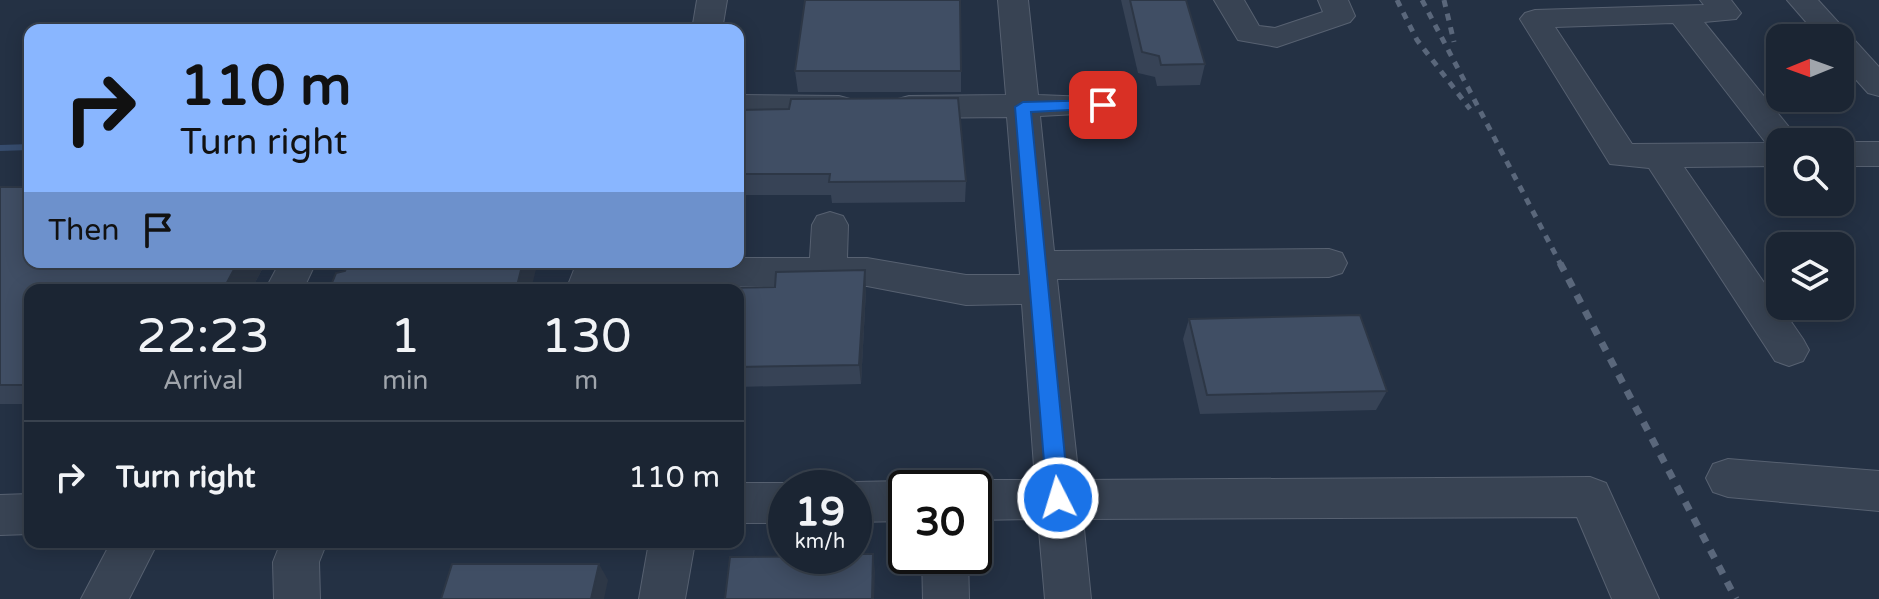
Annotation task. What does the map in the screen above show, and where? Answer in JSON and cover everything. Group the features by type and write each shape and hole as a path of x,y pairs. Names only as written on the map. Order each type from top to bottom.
{"street":[{"path":"708,24 712,0"},
{"path":"1013,0 1068,599"},
{"path":"1229,0 1249,33 1277,38 1340,16 1333,0"},
{"path":"1715,0 1726,13 1535,19 1622,156 1766,154"},
{"path":"1802,0 1823,24"},
{"path":"1681,14 1773,128"},
{"path":"1854,58 1878,84"},
{"path":"744,106 1103,105"},
{"path":"1854,154 1879,154"},
{"path":"1659,156 1789,350"},
{"path":"828,272 830,225"},
{"path":"587,284 590,272 867,272 966,290 1039,277 1329,263"},
{"path":"1728,478 1879,491"},
{"path":"992,500 1590,497 1636,599"},
{"path":"744,503 768,503"},
{"path":"0,515 24,514"},
{"path":"104,599 132,548"},
{"path":"297,599 296,562 302,548"},
{"path":"662,599 671,548"},
{"path":"945,574 946,599"}],"building":[{"path":"805,0 960,0 961,71 795,71"},
{"path":"1130,0 1186,0 1205,64 1161,65 1159,56 1142,52"},
{"path":"958,98 966,181 829,182 830,174 744,174 744,110 789,109 791,99"},
{"path":"0,187 24,187 24,268 235,268 226,284 24,284 24,385 0,385"},
{"path":"346,268 522,268 518,284 331,284 336,273"},
{"path":"865,270 859,365 744,367 744,288 775,287 776,272"},
{"path":"1360,315 1387,391 1207,395 1189,319"},
{"path":"873,554 872,599 725,599 730,557 768,557 768,574 872,574"},
{"path":"452,564 599,564 591,599 441,599"}],"waterway":[{"path":"0,148 24,147"}],"railway":[{"path":"1397,0 1417,40 1470,109"},
{"path":"1422,0 1561,265"},
{"path":"1444,0 1454,42"},
{"path":"1560,263 1736,599"}],"route":[{"path":"1058,498 1023,107 1103,105"}]}
